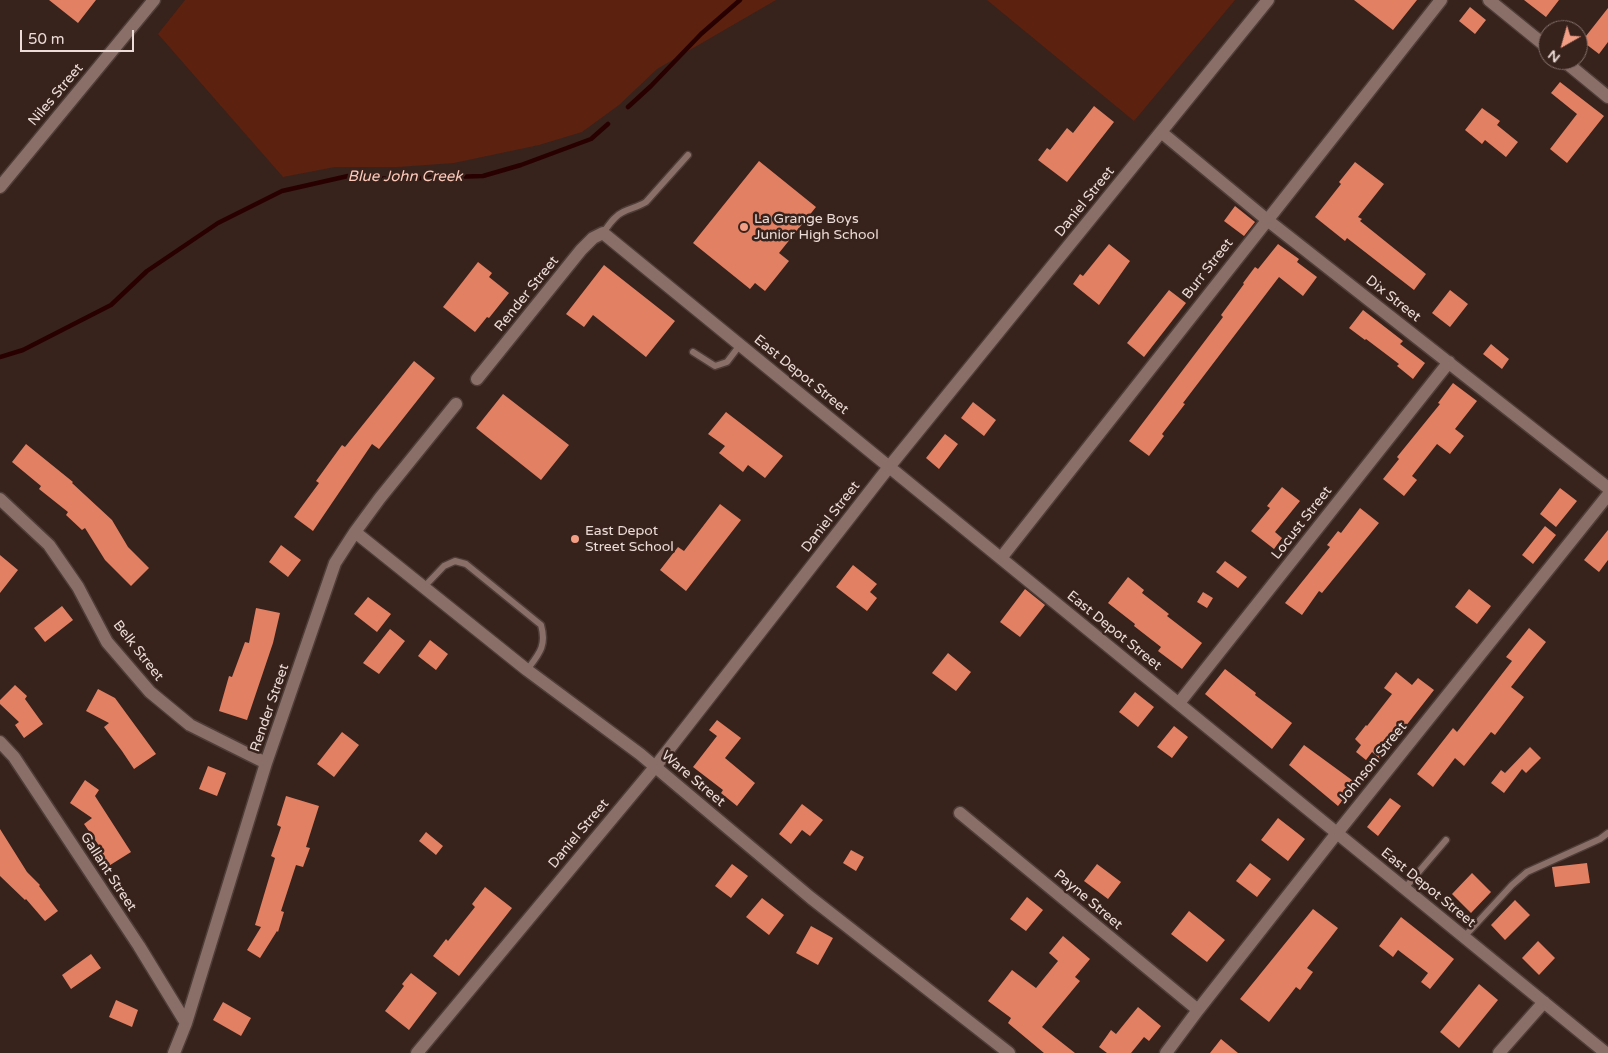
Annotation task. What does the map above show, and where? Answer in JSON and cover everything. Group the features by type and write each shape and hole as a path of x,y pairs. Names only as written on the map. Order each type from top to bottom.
{"street":[{"name":"Niles Street","path":"0,187 154,0"},
{"name":"Daniel Street","path":"417,1053 655,767 889,467 1268,0"},
{"name":"Burr Street","path":"1001,558 1266,219 1441,0"},
{"path":"1489,0 1538,40"},
{"path":"1575,70 1608,97"},
{"name":"Dix Street","path":"1162,132 1266,219 1608,488"},
{"name":"East Depot Street","path":"603,233 1606,1053"},
{"name":"Render Street","path":"477,379 581,250 593,238 603,233"},
{"name":"Locust Street","path":"1179,703 1449,362"},
{"name":"Render Street","path":"174,1053 186,1023 266,763 335,563 354,532 456,404"},
{"name":"Johnson Street","path":"1166,1053 1337,833 1608,495"},
{"name":"Belk Street","path":"0,499 49,545 78,587 107,642 150,692 190,725 266,763"},
{"name":"Ware Street","path":"354,532 528,670 655,767 811,898 1009,1053"},
{"name":"Gallant Street","path":"0,742 14,757 139,946 186,1023"},
{"name":"Payne Street","path":"960,813 1198,1010"},
{"path":"1499,1053 1544,1002"}],"lane":[{"path":"603,233 613,220 623,212 638,208 646,202 688,156"},
{"path":"693,352 715,366 726,362 740,344"},
{"path":"424,588 444,566 455,561 466,564 488,580 541,625 545,636 541,651 528,670"},
{"path":"1464,937 1512,885 1527,872 1608,834"},
{"path":"1405,888 1446,840"}],"shaded area":[{"path":"185,0 776,0 657,69 619,105 582,132 539,145 454,163 398,167 335,167 283,177 158,34"},
{"path":"987,0 1235,0 1134,121"}],"building":[{"path":"49,0 96,0 78,23"},
{"path":"1354,0 1417,0 1393,30"},
{"path":"1524,0 1559,0 1546,17"},
{"path":"1470,7 1486,20 1475,34 1459,21"},
{"path":"1608,8 1608,42 1599,54 1588,46 1588,33"},
{"path":"1560,82 1604,116 1567,163 1550,149 1577,114 1551,93"},
{"path":"1094,106 1114,122 1067,182 1038,160 1047,148 1050,150 1067,128 1073,133"},
{"path":"1482,108 1500,121 1497,125 1518,142 1506,157 1485,140 1482,144 1465,130"},
{"path":"759,161 816,207 779,253 789,261 765,291 755,283 750,289 693,243"},
{"path":"1355,162 1384,184 1358,217 1362,219 1360,221 1426,274 1414,290 1347,238 1345,241 1315,217 1341,184 1339,182"},
{"path":"1235,206 1255,222 1244,236 1224,221"},
{"path":"1109,244 1130,261 1099,305 1073,284 1080,274 1083,276"},
{"path":"1278,244 1299,259 1297,262 1317,277 1303,296 1279,277 1183,403 1185,404 1162,434 1164,436 1149,456 1129,441 1223,317 1221,315 1255,267 1258,269"},
{"path":"478,262 492,273 489,277 509,293 475,332 443,307"},
{"path":"604,265 675,321 646,357 593,315 584,327 566,314"},
{"path":"1169,290 1186,303 1144,357 1127,343"},
{"path":"1450,290 1468,304 1450,327 1432,313"},
{"path":"1363,310 1403,341 1400,344 1425,363 1413,379 1397,366 1399,364 1349,328"},
{"path":"1491,344 1509,359 1502,369 1483,354"},
{"path":"414,361 435,378 379,449 372,444 313,531 294,517 319,483 316,481 342,445 345,447"},
{"path":"1453,383 1477,401 1455,429 1464,436 1450,454 1437,444 1412,476 1417,480 1404,496 1383,479 1399,459 1397,457 1440,404 1438,403"},
{"path":"503,394 569,445 541,480 476,428"},
{"path":"973,402 996,420 984,436 961,418"},
{"path":"726,412 783,456 765,478 748,465 743,472 719,453 725,446 708,434"},
{"path":"945,434 958,444 939,469 926,458"},
{"path":"26,444 73,482 112,520 128,547 149,568 131,586 105,560 85,528 82,530 66,515 68,512 39,489 41,486 12,462"},
{"path":"1282,487 1300,501 1275,532 1282,538 1274,549 1251,531 1270,508 1267,506"},
{"path":"1560,488 1577,501 1556,527 1540,514"},
{"path":"720,504 741,520 686,591 660,570 678,547 684,551"},
{"path":"1360,508 1379,523 1322,593 1319,591 1302,615 1285,603 1330,547 1327,545 1338,531 1341,533"},
{"path":"1545,526 1556,535 1533,564 1522,555"},
{"path":"1608,530 1608,560 1599,572 1584,560"},
{"path":"281,545 301,560 288,577 269,562"},
{"path":"0,555 18,570 0,593"},
{"path":"1225,561 1247,577 1238,588 1216,572"},
{"path":"853,565 877,584 870,592 877,598 867,611 836,587"},
{"path":"1128,577 1144,590 1142,593 1169,614 1167,616 1202,643 1182,669 1158,651 1161,647 1108,603"},
{"path":"1025,589 1045,605 1020,637 1000,622"},
{"path":"1469,589 1491,606 1477,624 1455,607"},
{"path":"1203,592 1213,598 1207,608 1197,602"},
{"path":"368,597 391,614 377,632 354,614"},
{"path":"62,606 73,620 45,642 34,628"},
{"path":"256,608 280,613 273,643 247,720 219,711 229,676 232,677 245,642 249,643"},
{"path":"1529,628 1546,642 1511,687 1524,697 1495,735 1491,732 1464,766 1455,758 1433,787 1417,774 1453,728 1457,732 1512,661 1506,657"},
{"path":"390,629 405,641 379,674 363,663"},
{"path":"430,640 448,654 436,670 418,656"},
{"path":"948,653 971,672 956,691 932,673"},
{"path":"1225,669 1292,723 1272,749 1205,694"},
{"path":"1396,672 1412,685 1418,678 1434,690 1380,759 1372,752 1366,760 1356,752 1361,745 1355,739 1392,694 1384,688"},
{"path":"15,685 27,696 25,699 43,724 24,738 15,725 19,722 0,704 0,700"},
{"path":"98,689 115,698 156,754 134,769 104,727 109,723 86,711"},
{"path":"1135,692 1154,707 1138,727 1119,712"},
{"path":"717,720 741,738 725,758 755,783 737,806 721,793 723,790 693,767 717,736 709,730"},
{"path":"1174,726 1188,737 1172,758 1157,747"},
{"path":"342,732 359,745 334,777 317,764"},
{"path":"1304,745 1356,783 1338,806 1289,765"},
{"path":"1530,747 1541,758 1526,773 1522,769 1504,793 1491,783 1501,770 1505,773"},
{"path":"208,766 226,773 217,796 199,789"},
{"path":"85,780 99,790 95,796 131,852 107,867 98,852 102,850 84,824 92,818 70,803"},
{"path":"286,796 319,806 306,847 310,848 303,867 296,865 281,911 284,912 278,932 260,958 247,950 261,927 255,925 275,858 271,856 281,827 277,825"},
{"path":"1390,798 1401,806 1378,836 1367,827"},
{"path":"802,804 823,820 810,836 802,830 791,844 779,834"},
{"path":"1278,818 1305,839 1288,861 1261,840"},
{"path":"0,829 27,872 40,885 58,911 45,921 26,899 0,876"},
{"path":"426,832 443,846 436,855 419,841"},
{"path":"851,850 864,857 856,871 843,863"},
{"path":"1250,863 1271,879 1257,897 1236,881"},
{"path":"1587,863 1590,883 1555,887 1552,867"},
{"path":"732,864 748,876 731,898 715,886"},
{"path":"1097,864 1121,882 1108,899 1084,881"},
{"path":"1472,873 1491,892 1471,913 1452,894"},
{"path":"485,887 512,908 459,976 433,956 446,939 448,941 475,907 472,904"},
{"path":"1027,897 1043,910 1026,931 1010,919"},
{"path":"762,898 784,915 769,935 746,917"},
{"path":"1515,900 1530,915 1505,940 1491,925"},
{"path":"1313,909 1338,928 1307,968 1313,972 1300,990 1296,987 1269,1022 1240,999"},
{"path":"1189,911 1225,940 1207,962 1171,934"},
{"path":"1401,917 1454,959 1430,989 1421,982 1428,973 1398,950 1393,957 1379,946"},
{"path":"811,926 833,938 818,965 796,953"},
{"path":"1063,936 1090,959 1075,977 1080,981 1042,1027 1075,1053 1044,1053 1008,1023 1011,1018 988,1001 1012,970 1036,988 1058,961 1049,953"},
{"path":"1538,941 1555,958 1539,975 1522,958"},
{"path":"91,954 101,968 71,989 62,975"},
{"path":"411,973 437,993 409,1030 385,1011 404,986 402,984"},
{"path":"1479,984 1498,1000 1459,1048 1440,1032"},
{"path":"116,1000 138,1010 132,1027 109,1017"},
{"path":"223,1002 251,1018 241,1036 213,1020"},
{"path":"1138,1007 1161,1026 1149,1041 1144,1037 1131,1053 1107,1053 1099,1047 1111,1030 1116,1034"},
{"path":"1221,1039 1238,1053 1210,1053"}],"waterway":[{"name":"Blue John Creek","path":"628,107 701,34 740,0"},
{"name":"Blue John Creek","path":"0,357 23,350 111,305 147,271 218,223 282,191 348,176 389,179 483,176 521,165 591,139 608,124"}],"place":[{"name":"La Grange Boys Junior High School","path":"744,227"},
{"name":"East Depot Street School","path":"575,539"}]}
